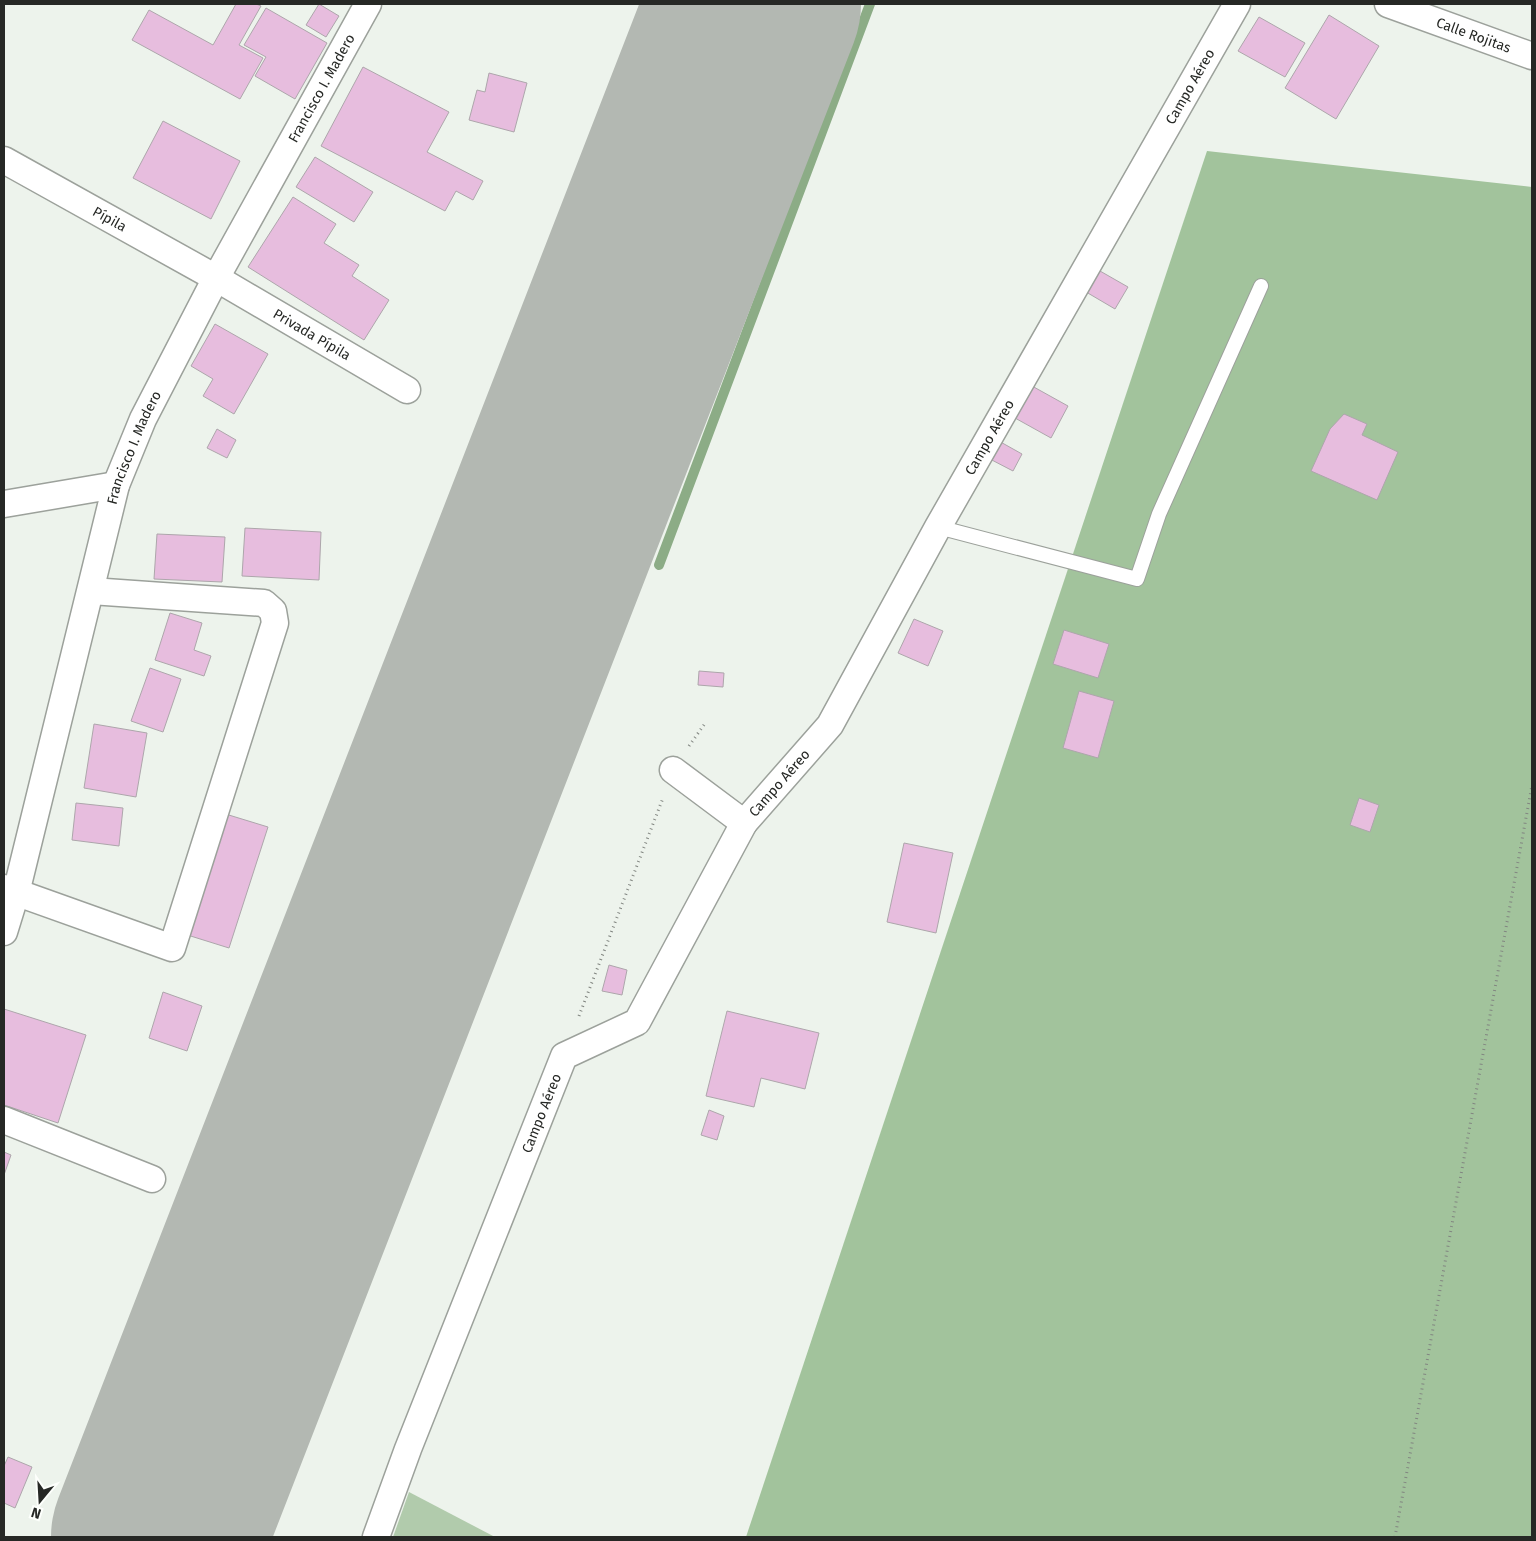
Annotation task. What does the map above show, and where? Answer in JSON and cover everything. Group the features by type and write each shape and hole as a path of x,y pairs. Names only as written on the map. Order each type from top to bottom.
{"street":[{"name":"Francisco I. Madero","path":"4,932 10,891 91,592 116,485 143,419 216,278 368,4"},
{"name":"Campo Aéreo","path":"673,770 744,823 830,725 938,527 1237,4"},
{"name":"Calle Rojitas","path":"1388,4 1532,56"},
{"name":"Pípila","path":"4,160 216,278"},
{"name":"Privada Pípila","path":"216,278 407,390"},
{"path":"4,504 116,485"},
{"path":"10,891 172,948 275,624 273,611 264,603 91,592"},
{"path":"564,1056 637,1022 744,823"},
{"name":"Campo Aéreo","path":"376,1537 408,1449 564,1056"},
{"path":"4,1120 152,1179"}],"lane":[{"path":"938,527 1137,579 1160,514 1261,286"}],"path":[{"name":"Campo Aéreo","path":"564,1056 673,770"},
{"path":"1395,1537 1532,785"}],"green space":[{"path":"1207,151 1532,187 1532,1537 746,1537"},
{"path":"409,1492 495,1537 393,1537"}],"building":[{"path":"236,4 256,4 261,6 239,45 263,58 240,99 132,40 149,10 213,45"},
{"path":"319,4 339,16 326,37 306,25"},
{"path":"266,8 327,43 295,99 255,76 266,57 244,45"},
{"path":"1329,15 1379,46 1336,119 1285,88"},
{"path":"1259,17 1305,43 1285,77 1238,51"},
{"path":"363,67 449,112 427,152 483,181 473,200 456,191 445,211 321,146"},
{"path":"489,73 527,83 514,132 469,120 477,90 485,92"},
{"path":"163,121 240,161 211,219 133,178"},
{"path":"315,157 373,192 354,222 296,187"},
{"path":"293,197 336,224 324,243 359,265 352,276 389,300 364,340 248,267"},
{"path":"1093,267 1128,287 1115,309 1081,289"},
{"path":"215,324 268,354 234,414 203,396 213,379 191,366"},
{"path":"1023,381 1068,406 1051,438 1006,413"},
{"path":"1344,414 1367,424 1362,435 1398,452 1377,500 1311,471 1330,429"},
{"path":"217,429 236,440 227,458 207,448"},
{"path":"997,440 1022,454 1013,471 988,458"},
{"path":"245,528 321,532 319,580 242,576"},
{"path":"157,534 225,537 222,582 154,579"},
{"path":"170,613 202,623 194,650 211,656 204,676 155,660"},
{"path":"914,619 943,631 928,666 898,653"},
{"path":"1064,630 1109,644 1098,678 1053,664"},
{"path":"150,668 181,679 163,732 131,721"},
{"path":"699,671 724,673 723,687 698,685"},
{"path":"1079,691 1114,701 1098,758 1063,748"},
{"path":"94,724 147,733 136,797 84,788"},
{"path":"1359,798 1379,805 1370,832 1350,825"},
{"path":"76,803 123,808 119,846 72,840"},
{"path":"219,812 268,827 229,948 181,933"},
{"path":"904,843 953,853 936,933 887,922"},
{"path":"609,965 627,970 622,995 602,991"},
{"path":"163,992 202,1006 187,1051 149,1038"},
{"path":"4,1009 86,1035 58,1123 4,1105"},
{"path":"727,1011 819,1033 805,1089 761,1078 754,1107 706,1096"},
{"path":"709,1110 724,1116 717,1140 701,1135"},
{"path":"4,1152 11,1155 4,1175"},
{"path":"8,1457 32,1467 15,1508 4,1503 4,1466"}],"waterway":[{"path":"659,565 870,4"}],"runway":[{"path":"158,1537 754,4"}]}
